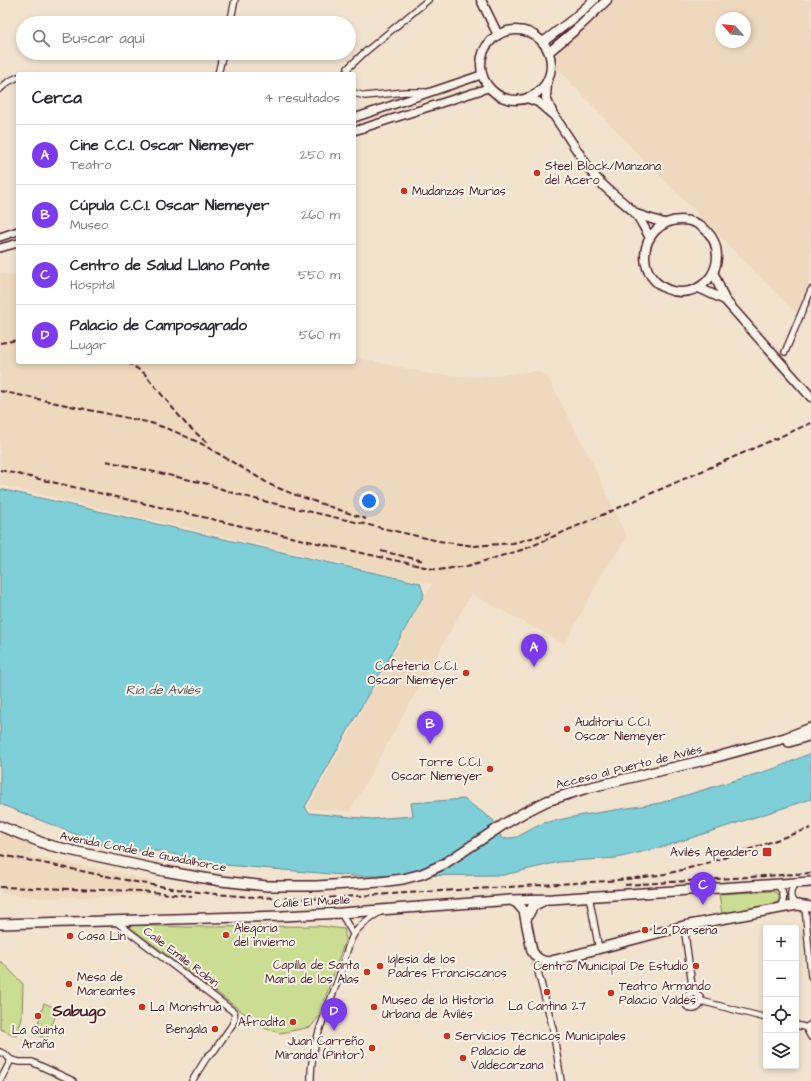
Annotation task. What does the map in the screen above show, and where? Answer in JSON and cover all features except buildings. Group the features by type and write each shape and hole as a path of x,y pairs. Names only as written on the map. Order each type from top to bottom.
{"main road":[{"path":"543,42 594,0"},
{"path":"550,52 607,0"},
{"path":"482,2 498,35"},
{"path":"547,81 538,93 527,98 510,100 501,97 488,88 481,75 483,54 489,43 498,35 507,31 517,30 526,32 543,42 550,52 551,68 547,81 546,98 553,114 596,179 636,214 664,224"},
{"path":"527,98 538,102 553,114"},
{"path":"636,214 650,238"},
{"path":"675,220 693,221 703,226 711,234 716,245 718,257 714,274 699,288 688,292 675,292 665,289 650,275 646,265 645,250 655,230 664,224 675,220"},
{"path":"714,274 725,300 811,397"},
{"path":"699,288 725,300"},
{"path":"713,758 785,738 811,728"},
{"path":"713,758 735,756 811,735"},
{"name":"Acceso al Puerto de Avilés","path":"380,882 403,879 422,874 444,864 526,812 547,801 568,793 713,758"},
{"name":"Avenida Conde de Guadalhorce","path":"0,826 48,845 164,871 221,881 267,886 316,886 380,882"},
{"path":"526,919 533,906 537,903 552,899 811,882"},
{"name":"Calle El Muelle","path":"0,924 253,917 341,913 511,900 552,899"},
{"path":"511,900 521,907 526,919 532,950 538,959 548,962 684,926 779,908 804,906"}],"street":[{"path":"232,16 235,0"},
{"path":"347,72 348,68 364,52 428,0"},
{"path":"218,72 221,60"},
{"path":"356,117 481,75"},
{"path":"0,89 8,82 16,78"},
{"path":"356,130 488,88"},
{"path":"356,94 365,96 405,92 430,92"},
{"path":"0,237 16,232"},
{"path":"0,248 16,244"},
{"path":"785,352 811,290"},
{"path":"795,883 790,893 793,903 804,906 811,976"},
{"path":"777,884 784,896 783,903 779,908"},
{"path":"589,896 599,949"},
{"path":"311,1081 314,1048 318,1033 353,934 367,919 385,909"},
{"path":"341,913 353,934"},
{"name":"Calle Emile Robin","path":"115,921 234,1012 235,1018 232,1025 212,1053 207,1057 192,1081"},
{"path":"684,926 693,993"},
{"path":"538,959 536,964 553,1029 561,1081"},
{"path":"693,993 698,994 701,1001 700,1006 696,1009 687,1007 685,1003 686,997 693,993"},
{"path":"701,1001 763,1017"},
{"path":"799,1025 809,1026 808,1033 811,1037"},
{"path":"0,1052 11,1060 19,1062 32,1062 73,1081"},
{"path":"0,1080 11,1060"}],"shaded area":[{"path":"613,0 811,0 811,278 796,313 640,156 558,69 558,52"},
{"path":"0,273 16,277 16,364 356,364 356,357 431,374 478,377 536,371 547,376 593,464 627,538 601,576 565,644 471,594 350,811 307,809 432,584 0,485"},
{"path":"0,822 37,837 30,856 111,871 151,881 149,895 39,898 0,893"}],"green space":[{"path":"772,891 779,896 776,903 722,914 719,894"},
{"path":"127,925 188,927 320,926 344,929 346,938 319,1016 311,1027 280,1033 264,1028"},
{"path":"0,962 2,962 23,984 22,1018 17,1036 0,1029"},
{"path":"44,1003 58,1009 47,1039 35,1034"}],"water":[{"name":"Ría de Avilés","path":"0,489 420,583 424,595 305,807 309,813 372,819 413,816 411,803 464,799 493,820 502,839 517,837 543,823 660,803 776,768 811,753 811,799 666,846 617,858 559,862 504,875 354,876 225,865 158,851 117,851 0,804"}],"railway":[{"path":"0,343 16,340"},
{"path":"130,364 144,373 185,423 207,443"},
{"path":"0,391 151,423 174,431 202,444 271,485 366,519"},
{"path":"0,470 438,570 467,566 525,549 811,423"},
{"path":"106,461 208,484 259,500 439,541 474,546 513,543 550,533"},
{"path":"381,551 424,561"},
{"path":"0,855 181,890 270,898 307,899 608,881 658,875 684,870 721,859 811,828"},
{"path":"625,885 811,873"},
{"path":"0,887 140,891 192,896"}],"place":[{"name":"Steel Block/Manzana del Acero","path":"537,173"},
{"name":"Mudanzas Murias","path":"404,191"},
{"name":"Cine C.C.I. Oscar Niemeyer","path":"534,667"},
{"name":"Cafetería C.C.I. Oscar Niemeyer","path":"466,673"},
{"name":"Auditoriu C.C.I. Oscar Niemeyer","path":"567,729"},
{"name":"Cúpula C.C.I. Oscar Niemeyer","path":"430,744"},
{"name":"Torre C.C.I. Oscar Niemeyer","path":"490,769"},
{"name":"Avilés Apeadero","path":"767,852"},
{"name":"Centro de Salud Llano Ponte","path":"703,905"},
{"name":"La Dársena","path":"645,930"},
{"name":"Alegoría del invierno","path":"226,935"},
{"name":"Casa Lin","path":"70,936"},
{"name":"Iglesia de los Padres Franciscanos","path":"380,966"},
{"name":"Centro Municipal De Estudio","path":"696,966"},
{"name":"Capilla de Santa María de los Alas","path":"367,972"},
{"name":"Mesa de Mareantes","path":"69,984"},
{"name":"La Cantina 27","path":"547,992"},
{"name":"Teatro Armando Palacio Valdés","path":"611,993"},
{"name":"La Monstrua","path":"142,1007"},
{"name":"Museo de la Historia Urbana de Avilés","path":"374,1007"},
{"name":"La Quinta Araña","path":"38,1016"},
{"name":"Afrodita","path":"293,1022"},
{"name":"Bengala","path":"215,1029"},
{"name":"Palacio de Camposagrado","path":"334,1031"},
{"name":"Servicios Técnicos Municipales","path":"447,1036"},
{"name":"Juan Carreño Miranda (Pintor)","path":"372,1048"},
{"name":"Palacio de Valdecarzana","path":"463,1058"}],"district":[{"name":"Sabugo","path":"79,1011"}]}
